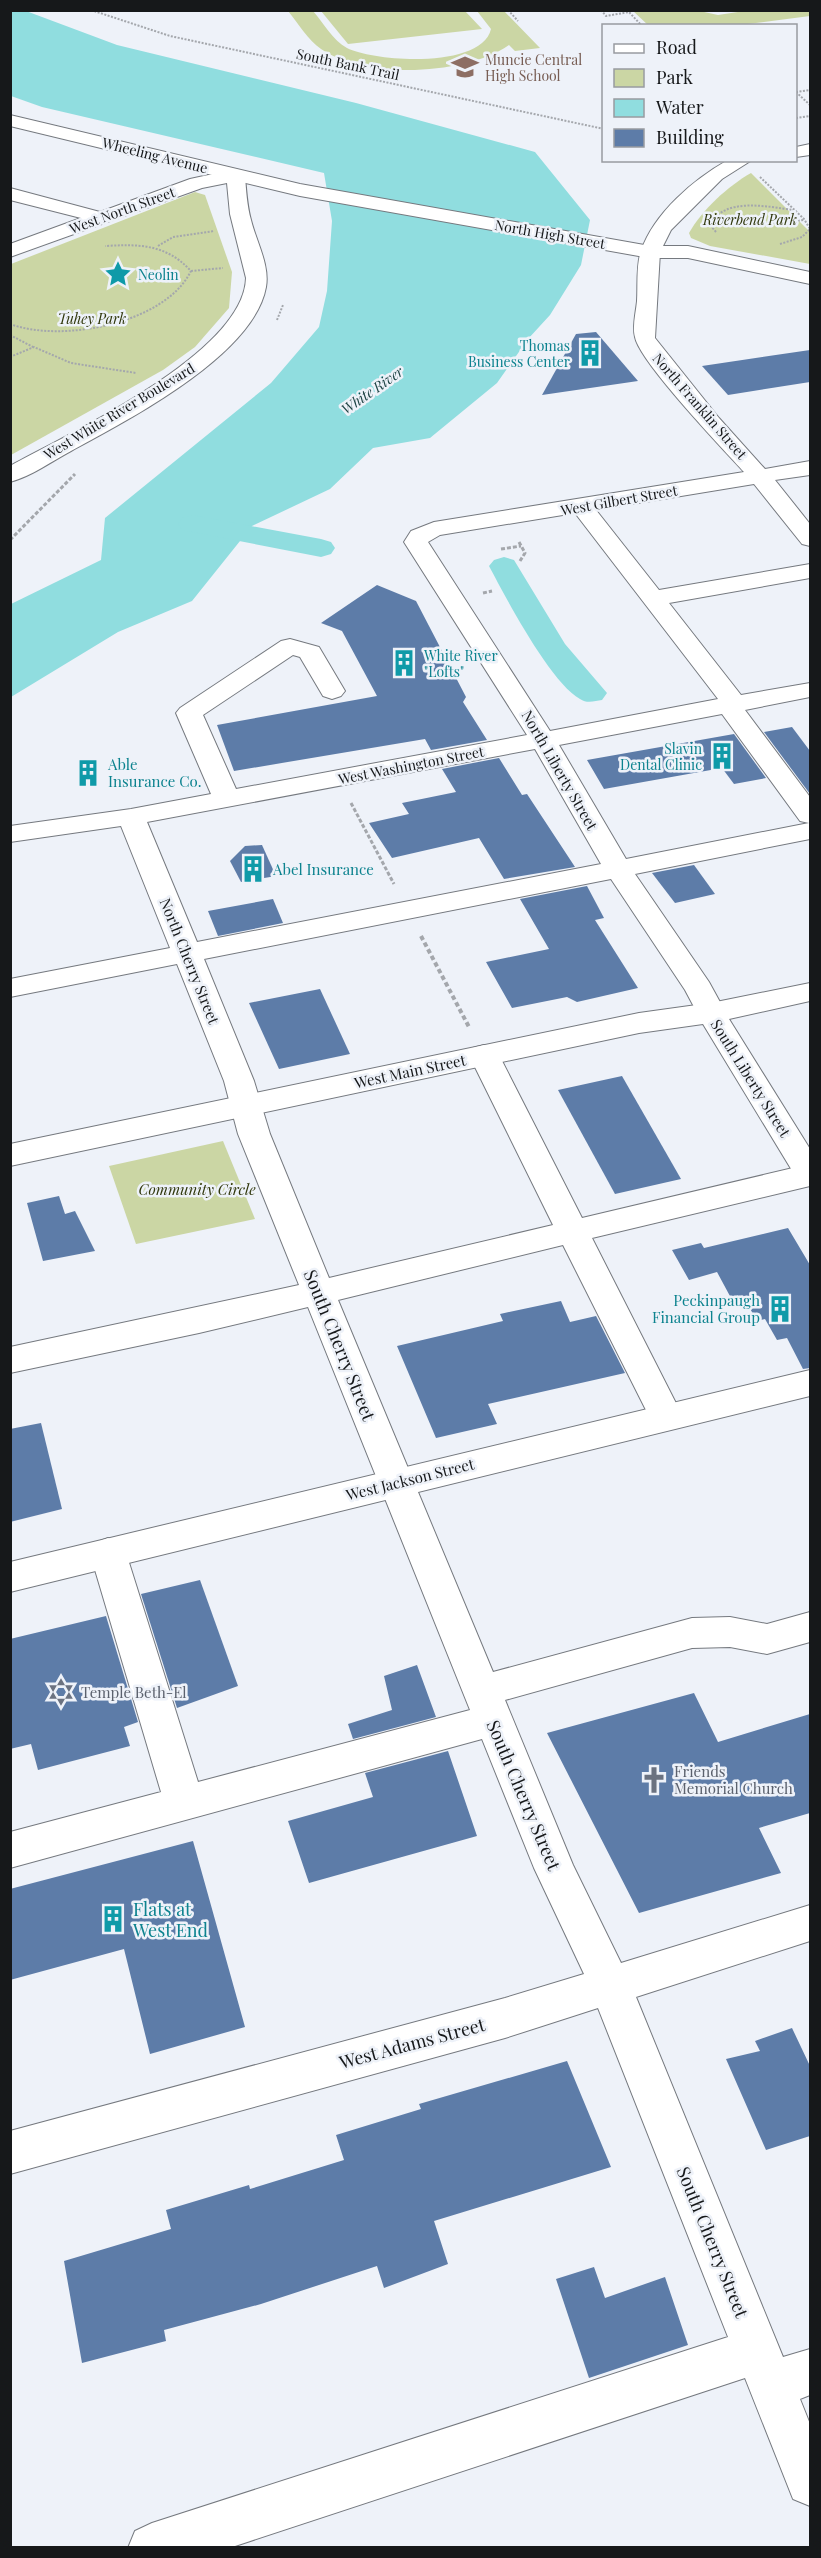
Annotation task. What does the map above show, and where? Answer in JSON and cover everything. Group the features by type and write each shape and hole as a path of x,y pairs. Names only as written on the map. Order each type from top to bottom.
{"street":[{"name":"Wheeling Avenue","path":"10,120 300,190"},
{"path":"650,252 662,228 694,193 715,175 748,165"},
{"name":"West North Street","path":"10,251 197,183 236,175"},
{"name":"West White River Boulevard","path":"10,475 183,375 221,346 245,317 256,288 256,275 236,198 236,175"},
{"name":"North High Street","path":"300,190 650,252 688,252 810,278"},
{"path":"10,194 102,218"},
{"name":"North High Street","path":"650,252 687,268 810,292"},
{"name":"North Franklin Street","path":"650,252 645,338 649,346 810,539"},
{"name":"West Gilbert Street","path":"427,531 810,468"},
{"path":"582,507 653,598 810,815"},
{"name":"North Liberty Street","path":"427,531 419,536 416,542 542,740 618,869 699,988 711,1013"},
{"path":"653,598 810,571"},
{"path":"227,800 189,713 290,645 310,652 332,691"},
{"name":"West Washington Street","path":"10,834 131,817 227,800 810,690"},
{"name":"North Cherry Street","path":"131,817 247,1105"},
{"path":"10,988 810,831"},
{"name":"West Main Street","path":"10,1155 639,1023 711,1013 810,992"},
{"name":"South Liberty Street","path":"711,1013 810,1174"},
{"path":"484,1055 666,1417"},
{"name":"South Cherry Street","path":"247,1105 254,1134 554,1868 610,1985 779,2369 810,2481"},
{"path":"10,1360 199,1320 810,1174"},
{"name":"West Jackson Street","path":"10,1577 810,1383"},
{"path":"108,1553 184,1801"},
{"path":"10,1850 184,1801 274,1782 463,1729 486,1705 692,1633 730,1632 767,1639 810,1626"},
{"name":"West Adams Street","path":"10,2153 505,2018 810,1923"},
{"path":"152,2547 779,2369"}],"path":[{"name":"South Bank Trail","path":"91,10 170,36 602,129"},
{"path":"508,10 518,21"},
{"path":"601,10 606,16 629,12 640,24"},
{"path":"701,10 736,10"},
{"path":"797,93 810,105"},
{"path":"748,165 804,219 810,229 802,237 774,245"},
{"path":"718,234 711,226 712,220 727,210 762,205 793,210"},
{"path":"763,225 804,219"},
{"path":"158,246 167,238 183,234 223,230"},
{"path":"10,324 31,330 83,328 109,323 153,309 173,297 191,271 176,254 158,246 97,247"},
{"path":"10,335 71,363 120,372"},
{"path":"10,357 34,347"},
{"path":"501,549 521,546"},
{"path":"520,561 524,556"}],"green space":[{"path":"695,10 718,15 751,10 810,10 810,16 748,24 647,24 633,11"},
{"path":"288,11 313,11 342,45 361,53 380,57 426,59 469,51 483,42 491,29 477,11 504,11 540,48 515,51 509,45 468,63 442,68 416,70 363,66 340,59 321,49 307,36"},
{"path":"321,11 465,11 482,29 348,44"},
{"name":"Riverbend Park","path":"751,173 810,232 810,264 710,246 691,238 689,233 708,207"},
{"name":"Tuhey Park","path":"195,192 205,195 232,272 229,308 195,347 163,370 11,455 11,264"},
{"name":"Community Circle","path":"223,1141 255,1219 136,1244 109,1166"}],"water":[{"name":"White River","path":"11,11 26,11 117,45 356,103 535,152 590,220 581,265 550,315 528,339 497,383 430,438 373,448 330,489 252,526 192,601 118,632 11,697 11,604 101,560 105,518 271,383 319,327 327,291 332,221 324,173 42,107 11,96"}],"building":[{"name":"Thomas Business Center","path":"596,332 638,381 542,395 576,334"},
{"path":"810,350 810,382 728,395 702,366"},
{"name":"White River \"Lofts\"","path":"377,585 416,601 466,697 463,702 487,740 431,750 425,739 234,771 217,725 377,696 342,631 321,623"},
{"path":"792,727 810,751 810,794 764,732"},
{"path":"734,734 766,778 734,784 722,768 604,789 587,760"},
{"path":"499,758 522,795 527,794 575,867 504,879 479,838 392,858 369,823 409,814 402,803 456,792 442,769"},
{"name":"Abel Insurance","path":"262,845 276,876 241,882 230,861 245,846"},
{"path":"694,865 715,894 675,903 652,873"},
{"path":"587,886 604,918 595,920 638,988 577,1002 567,997 512,1008 486,962 549,949 520,899"},
{"path":"273,899 283,923 218,936 208,911"},
{"path":"320,989 350,1054 279,1069 249,1003"},
{"path":"622,1076 681,1179 615,1194 558,1090"},
{"path":"59,1196 65,1214 75,1211 95,1251 43,1261 27,1203"},
{"path":"788,1228 810,1265 810,1368 803,1369 787,1338 777,1340 765,1319 757,1321 743,1296 731,1298 717,1272 689,1280 672,1250 701,1243 704,1248"},
{"path":"561,1301 570,1322 596,1316 625,1373 488,1404 497,1424 436,1438 397,1346 503,1321 500,1314"},
{"path":"41,1423 62,1509 10,1522 10,1429"},
{"path":"200,1580 238,1686 177,1708 141,1594"},
{"name":"Temple Beth-El","path":"106,1616 138,1722 124,1727 130,1746 38,1770 31,1744 10,1749 10,1639"},
{"path":"417,1665 436,1717 353,1739 348,1724 392,1710 384,1676"},
{"name":"Friends Memorial Church","path":"694,1693 718,1742 810,1714 810,1813 759,1828 781,1873 639,1913 547,1733"},
{"path":"448,1751 477,1836 309,1883 288,1821 373,1797 365,1773"},
{"name":"Flats at West End","path":"193,1841 245,2027 150,2054 124,1949 10,1980 10,1889"},
{"path":"792,2028 810,2066 810,2136 766,2150 726,2059 760,2051 755,2041"},
{"path":"567,2061 611,2167 434,2221 448,2264 384,2288 377,2266 261,2304 164,2330 166,2341 82,2363 64,2261 171,2229 166,2210 249,2185 250,2189 344,2160 336,2135 421,2109 419,2104"},
{"path":"594,2267 605,2298 665,2277 688,2345 589,2378 556,2279"}],"waterway":[{"path":"192,524 321,548"},
{"path":"504,566 554,650 591,693"}],"place":[{"name":"Muncie Central High School","path":"465,67"},
{"name":"Neolin","path":"118,274"},
{"name":"Thomas Business Center","path":"590,353"},
{"name":"White River \"Lofts\"","path":"404,663"},
{"name":"Slavin Dental Clinic","path":"722,756"},
{"name":"Able Insurance Co.","path":"88,773"},
{"name":"Abel Insurance","path":"253,869"},
{"name":"Peckinpaugh Financial Group","path":"780,1309"},
{"name":"Temple Beth-El","path":"61,1692"},
{"name":"Friends Memorial Church","path":"654,1780"},
{"name":"Flats at West End","path":"113,1919"}]}
